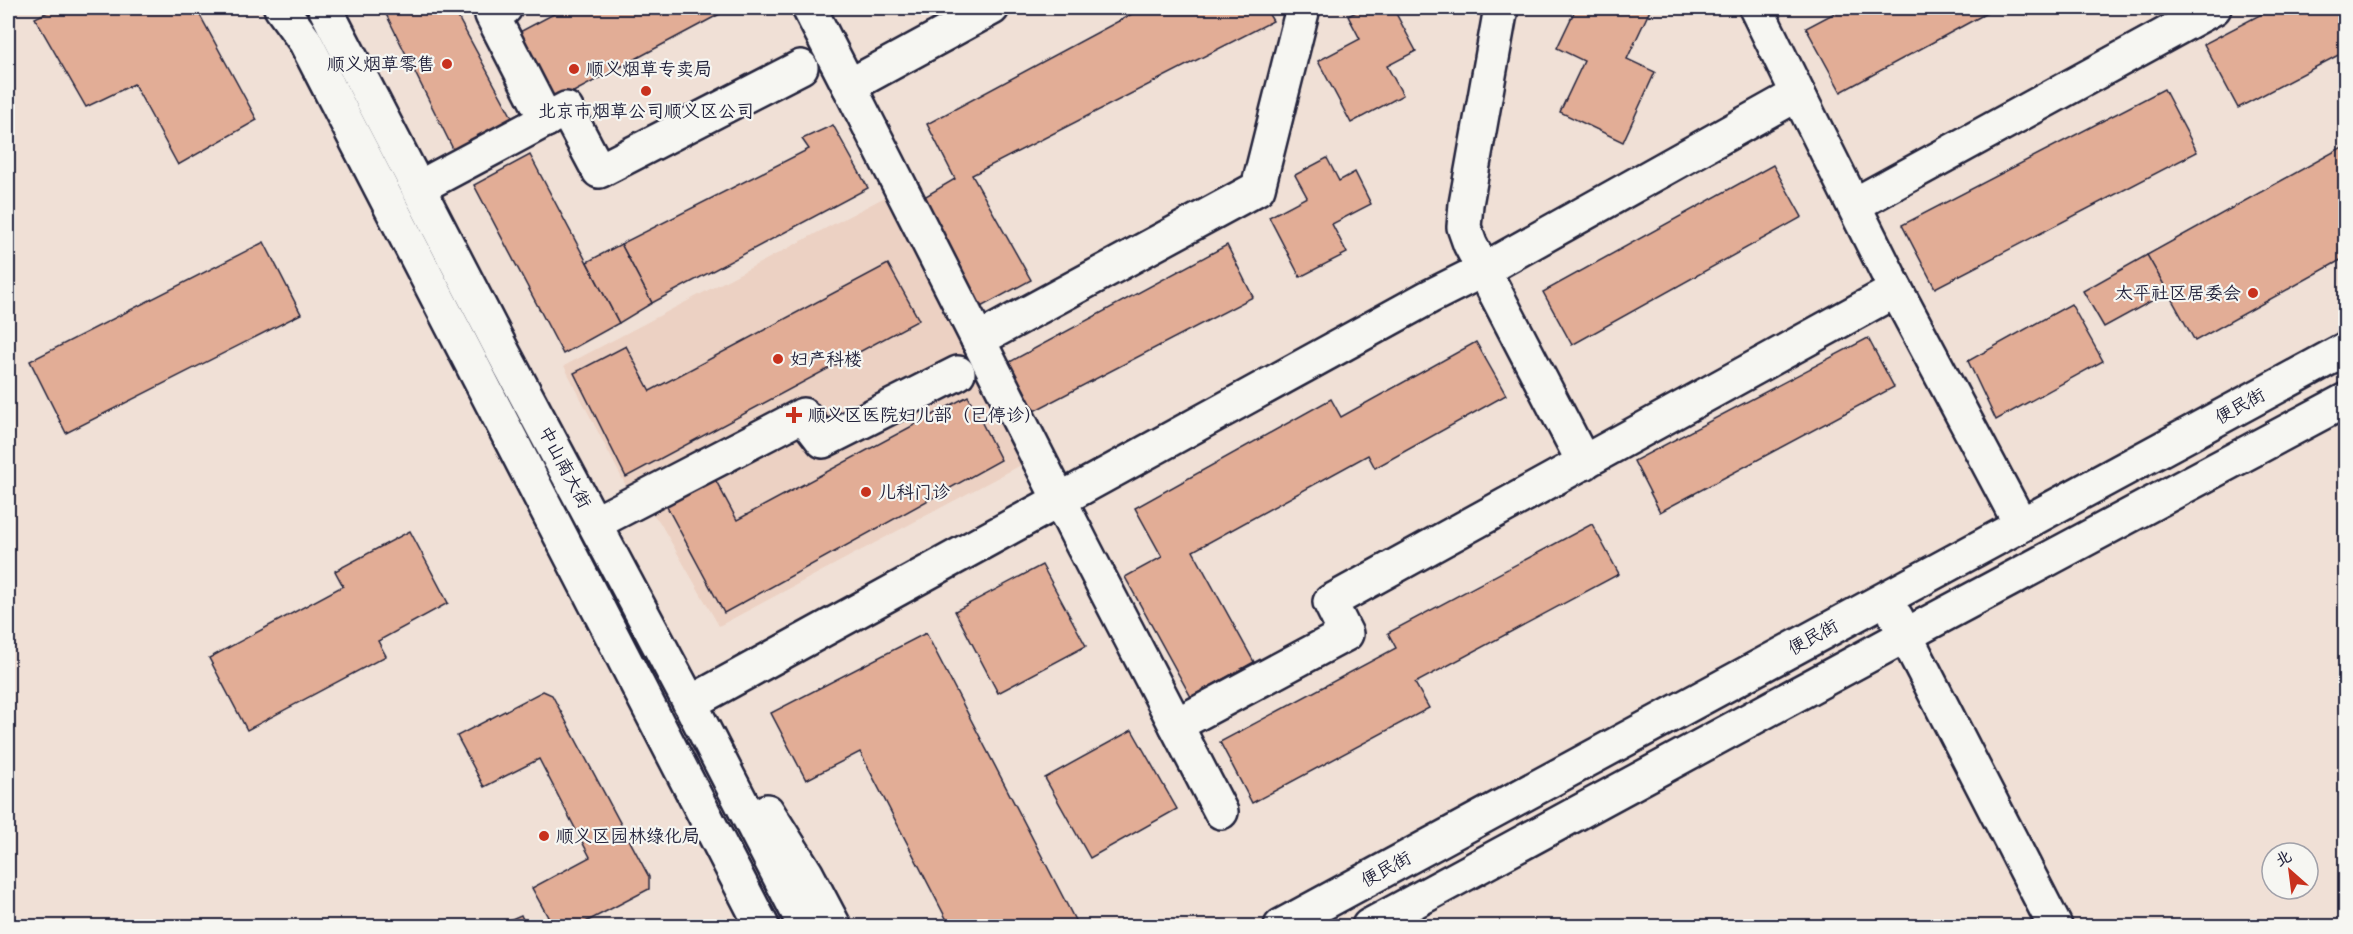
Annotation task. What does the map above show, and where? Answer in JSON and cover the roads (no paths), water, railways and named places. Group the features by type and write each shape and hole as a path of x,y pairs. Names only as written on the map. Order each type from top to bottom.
{"street":[{"path":"281,8 305,41 762,927"},
{"name":"中山南大街","path":"325,8 706,733 805,927"},
{"path":"505,8 492,15 546,120"},
{"path":"809,8 1059,500 1221,812"},
{"path":"849,86 992,8"},
{"path":"978,340 1258,188 1303,8"},
{"path":"1501,8 1466,204 1464,227 1483,270 1584,463"},
{"path":"1756,8 1802,102"},
{"path":"1854,206 2214,8"},
{"path":"418,188 566,109 599,171 801,67"},
{"path":"690,703 1429,297 1483,270 1798,94 1896,290 2021,525"},
{"path":"1176,725 1346,634 1330,602 1896,290"},
{"name":"便民街","path":"1281,927 1885,597 2346,349"},
{"path":"595,523 803,415 823,441 958,373"},
{"path":"1369,927 1906,635 2346,400"},
{"path":"1885,597 2055,927"},
{"path":"706,733 767,810 806,873 834,927"},
{"path":"1257,927 1324,903"}],"place":[{"name":"顺义烟草零售","path":"447,64"},
{"name":"顺义烟草专卖局","path":"574,69"},
{"name":"北京市烟草公司顺义区公司","path":"646,91"},
{"name":"太平社区居委会","path":"2253,293"},
{"name":"妇产科楼","path":"778,359"},
{"name":"顺义区医院妇儿部（已停诊）","path":"794,415"},
{"name":"儿科门诊","path":"866,492"},
{"name":"顺义区园林绿化局","path":"544,836"}]}
